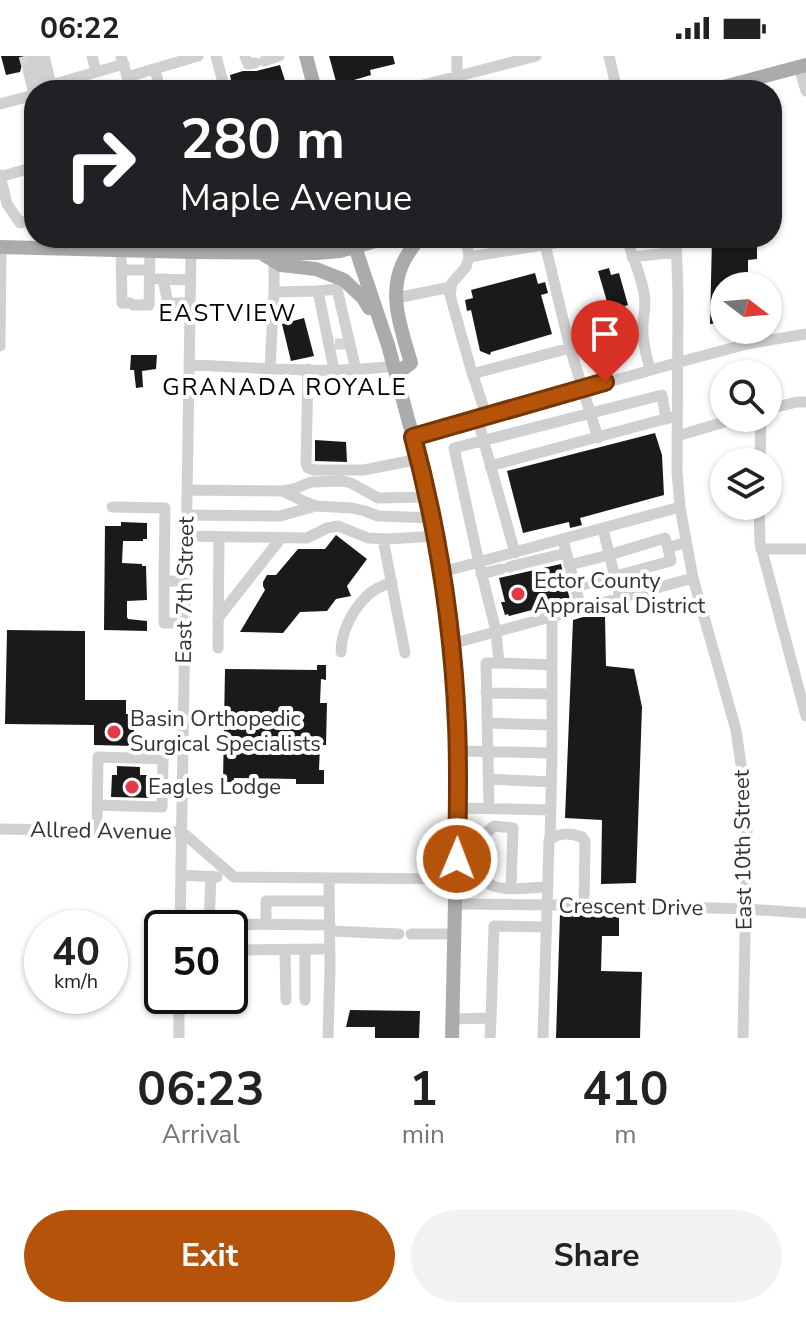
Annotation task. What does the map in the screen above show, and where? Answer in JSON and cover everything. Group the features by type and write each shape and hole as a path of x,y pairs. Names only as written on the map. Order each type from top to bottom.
{"main road":[{"path":"306,56 312,80"},
{"path":"751,80 802,66"},
{"path":"1,247 24,245"},
{"path":"113,248 159,248"},
{"path":"181,248 191,252 231,248"},
{"path":"263,248 274,262 281,265 316,269 344,280 363,298 381,326"},
{"path":"282,248 317,253 336,248"},
{"path":"356,248 395,370 419,459 433,518 451,644 458,751 452,1038"},
{"path":"395,370 411,363 399,321 396,290 401,268 413,248"}],"street":[{"path":"32,80 33,56"},
{"path":"44,56 50,80"},
{"path":"92,56 96,72"},
{"path":"68,80 124,66 155,69 198,56"},
{"path":"216,56 222,80"},
{"path":"254,60 279,56"},
{"path":"457,56 457,77"},
{"path":"445,80 536,56"},
{"path":"609,56 615,80"},
{"path":"802,66 806,91"},
{"path":"155,69 158,80"},
{"path":"31,71 36,80"},
{"path":"0,104 24,97"},
{"path":"24,171 1,180 7,204 20,223 24,222"},
{"path":"0,346 1,247"},
{"path":"468,248 466,267 452,283 450,295 482,416 483,440 515,553"},
{"path":"469,257 516,248"},
{"path":"549,248 570,348 598,438"},
{"path":"630,248 644,293 643,333 650,370"},
{"name":"East 10th Street","path":"677,248 676,363 672,418 677,436 680,507 693,578 727,693 741,762 747,832 743,1038"},
{"path":"121,249 128,304 190,303"},
{"path":"149,305 150,250"},
{"name":"East 7th Street","path":"180,910 191,252"},
{"path":"632,257 677,252"},
{"path":"270,368 274,262"},
{"path":"122,270 163,279 190,280"},
{"path":"163,279 168,303"},
{"path":"396,298 451,287"},
{"path":"274,292 337,289 333,313 336,328 340,344 356,370"},
{"path":"318,291 333,313 340,344 334,370"},
{"path":"472,374 570,348 643,333"},
{"path":"413,437 747,344 806,334"},
{"path":"189,365 395,370"},
{"path":"308,369 308,468 364,470 419,459"},
{"path":"490,466 672,418 662,395 454,448 496,631 499,663"},
{"path":"782,406 806,402"},
{"path":"677,436 710,426"},
{"path":"187,490 283,491 311,482 343,481 378,498 428,497"},
{"path":"283,491 316,506"},
{"path":"165,523 186,525 280,516 316,506 352,508 378,516 433,518"},
{"path":"112,507 165,508 164,623 185,623"},
{"path":"480,568 515,553 680,507"},
{"path":"759,520 761,549 806,716"},
{"path":"186,525 219,537 307,538 338,526 368,538 436,536"},
{"path":"603,529 620,598"},
{"path":"218,648 219,537"},
{"path":"218,618 281,538"},
{"path":"442,572 505,568 609,555 665,538 671,561 575,587"},
{"path":"383,539 405,653"},
{"path":"563,540 581,608"},
{"path":"668,548 686,542"},
{"path":"761,549 806,549"},
{"path":"451,644 693,578"},
{"path":"164,581 186,581"},
{"path":"341,652 346,627 364,598 392,582"},
{"path":"164,599 185,599"},
{"path":"543,1038 552,782 552,616"},
{"path":"489,809 486,663 552,665"},
{"path":"486,693 552,694"},
{"path":"487,723 552,725"},
{"path":"458,751 552,753"},
{"path":"97,805 162,807 163,759 98,757 97,805 97,831"},
{"path":"489,779 552,782"},
{"path":"458,808 551,810"},
{"path":"511,888 513,828 494,826 486,833 487,883 494,887 511,888 548,887"},
{"name":"Allred Avenue","path":"0,829 182,832 234,877"},
{"path":"550,840 559,834 577,835 585,841 584,905"},
{"name":"Allred Avenue","path":"181,875 457,879"},
{"path":"211,876 209,924 454,934"},
{"path":"307,878 307,901"},
{"path":"328,1038 329,878"},
{"path":"266,924 266,901 329,901"},
{"name":"Crescent Drive","path":"455,904 746,909 806,913"},
{"path":"490,1038 494,926 546,927"},
{"path":"248,950 322,949"},
{"path":"285,950 286,1000"},
{"path":"305,950 305,1000"},
{"path":"179,1014 179,1038"},
{"path":"452,1019 491,1018"}],"building":[{"path":"1,56 25,56 26,62 20,72 6,75"},
{"path":"329,56 393,56 395,64 370,70 371,75 354,80 336,80"},
{"path":"280,65 285,80 231,80 230,75"},
{"path":"712,248 757,248 757,259 748,260 748,272 711,272"},
{"path":"609,268 611,275 619,273 628,305 612,310 598,271"},
{"path":"535,273 538,284 545,282 548,293 541,295 552,334 491,352 490,355 480,351 471,310 467,311 465,300 473,298 471,290"},
{"path":"304,318 314,356 291,361 282,324"},
{"path":"131,355 157,355 156,369 142,371 143,387 136,388 134,370 130,370"},
{"path":"655,433 662,455 664,495 580,518 582,525 570,528 569,522 523,533 507,471"},
{"path":"315,440 346,442 347,462 315,461"},
{"path":"121,522 147,523 147,539 123,541 122,563 146,566 147,600 127,601 127,617 147,621 147,631 104,630 105,526 121,526"},
{"path":"336,535 367,559 347,586 351,596 336,599 327,611 300,612 283,633 240,632 265,590 263,582 267,575 276,575 298,549 325,549"},
{"path":"561,564 570,600 505,615 499,578"},
{"path":"605,617 606,666 634,669 642,707 636,883 601,884 602,820 565,818 573,620"},
{"path":"7,630 85,631 85,700 126,700 126,714 134,718 134,746 94,745 94,725 5,724"},
{"path":"317,665 326,665 326,680 321,679 320,703 327,703 326,745 320,745 319,770 324,770 324,784 296,784 296,779 234,778 234,782 223,782 225,669 317,670"},
{"name":"Eagles Lodge","path":"117,766 140,767 140,775 153,775 153,798 111,797 112,775 117,775"},
{"path":"560,914 619,915 619,936 602,936 601,971 642,972 640,1038 556,1038"},
{"path":"350,1010 420,1011 419,1038 375,1038 375,1027 346,1027"}],"tunnel":[{"path":"24,56 28,70"},
{"path":"335,344 346,344"}],"place":[{"name":"Ector County Appraisal District","path":"518,594"},
{"name":"Basin Orthopedic Surgical Specialists","path":"114,732"},
{"name":"Eagles Lodge","path":"132,787"}],"district":[{"name":"EASTVIEW","path":"228,313"},
{"name":"GRANADA ROYALE","path":"285,387"}],"route":[{"path":"457,859 457,726 451,644 433,518 413,437 605,382"}]}
